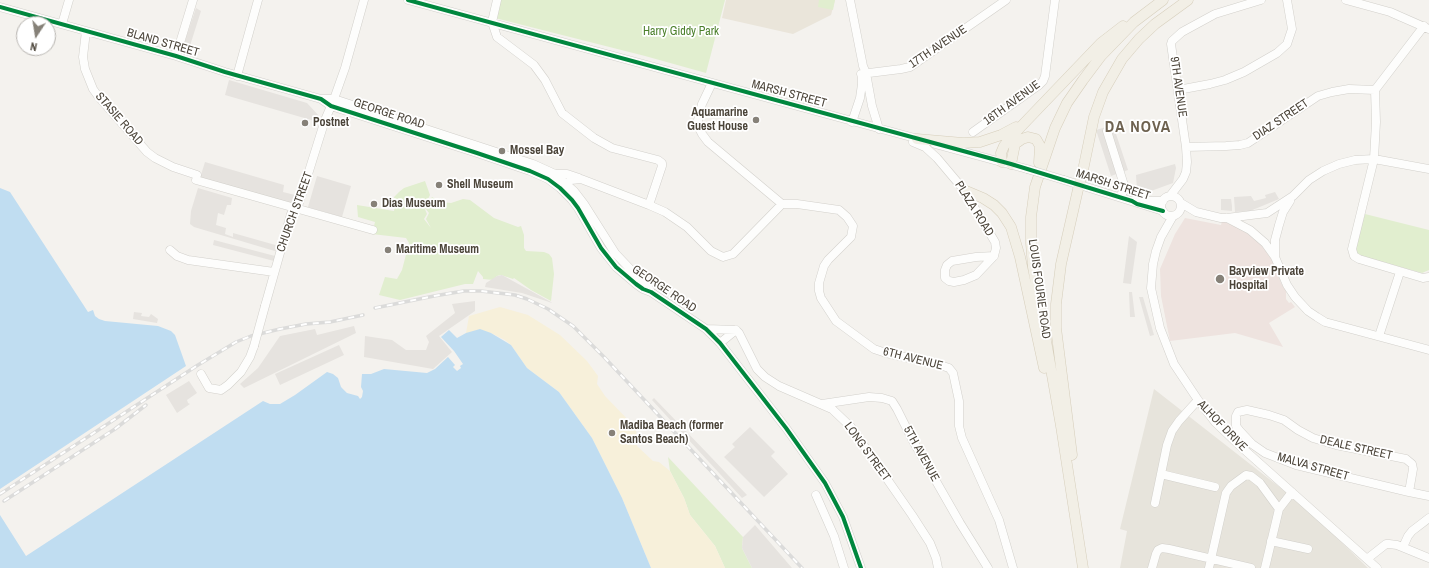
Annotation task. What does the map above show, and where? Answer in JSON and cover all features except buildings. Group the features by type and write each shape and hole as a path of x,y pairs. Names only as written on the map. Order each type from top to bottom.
{"main road":[{"name":"LOUIS FOURIE ROAD","path":"1083,568 1061,426 1033,267 1031,217 1035,187 1055,128 1068,103 1083,80 1101,56 1139,18 1162,0"},
{"path":"1007,163 1001,153 1010,138 1101,43 1142,10 1162,0"},
{"name":"LOUIS FOURIE ROAD","path":"1123,34 1149,12 1168,0"},
{"path":"1087,568 1056,328 1058,285 1094,117 1109,80 1122,59 1139,39 1155,24 1188,0"},
{"path":"917,139 963,143 980,142 1001,135 1028,120"},
{"path":"1007,163 1018,141 1028,137 1036,139 1040,146 1040,155 1035,187"},
{"path":"964,190 983,198 994,205 1002,213 1011,227 1020,257 1047,380 1061,426"}],"street":[{"path":"62,24 70,0"},
{"path":"176,56 193,0"},
{"path":"237,76 258,0"},
{"name":"CHURCH STREET","path":"202,374 210,388 221,390 241,372 250,356 291,214 299,203 325,120 333,102 352,46 364,0"},
{"name":"MARSH STREET","path":"408,0 1007,163 1170,214"},
{"path":"497,0 492,22 497,37 526,58 541,73 558,108 568,118 594,138 612,148 658,160 662,163 649,205"},
{"path":"850,0 864,71 879,129"},
{"name":"17TH AVENUE","path":"864,71 901,69 910,67 1006,0"},
{"name":"16TH AVENUE","path":"973,132 1043,81 1045,76 1055,0"},
{"name":"9TH AVENUE","path":"1167,198 1181,182 1186,172 1186,147 1171,44 1176,36 1215,14 1261,0"},
{"path":"1178,90 1225,80 1244,72 1277,53 1287,44 1292,29 1287,0"},
{"path":"1346,0 1390,12 1426,28 1374,90 1376,122 1374,160 1352,249 1354,256 1359,259 1423,278 1429,276"},
{"name":"BLAND STREET","path":"0,7 176,56 237,76 333,102"},
{"name":"STASIE ROAD","path":"86,31 83,57 85,69 93,89 147,152 196,178 296,209 373,230"},
{"path":"855,122 864,71"},
{"path":"855,122 867,82"},
{"path":"555,174 567,174 665,212 687,227 711,251 723,257 733,254 782,204 708,142 702,134 699,128 698,120 702,104 712,83"},
{"name":"DIAZ STREET","path":"1186,147 1226,146 1248,143 1318,96 1349,89 1374,90"},
{"name":"GEORGE ROAD","path":"333,102 533,164 555,174 572,194 578,208 609,259 636,284 651,292 706,329 720,343 786,428 825,483 843,517 861,568"},
{"name":"GEORGE ROAD","path":"333,102 530,171 563,185"},
{"path":"1107,131 1124,181 1124,191 1119,197"},
{"path":"892,132 926,147 937,158"},
{"name":"PLAZA ROAD","path":"934,144 937,158 964,190 995,242 996,248 994,256 976,275 954,282 945,278 945,270 947,265 952,261 994,256"},
{"path":"1227,218 1267,213 1293,196 1309,180 1323,171 1339,164 1355,160 1374,160 1429,169"},
{"path":"563,185 571,180 581,179"},
{"name":"9TH AVENUE","path":"1180,202 1181,182"},
{"path":"572,194 582,185 592,183"},
{"path":"1275,257 1275,240 1278,225 1283,212 1293,196"},
{"path":"1196,212 1176,198 1167,198 1161,206 1170,214 1196,212 1227,218 1260,237 1275,257 1287,285 1295,297 1308,311 1325,322 1429,350"},
{"name":"MARSH STREET","path":"1132,201 1139,200 1154,202 1167,198"},
{"path":"1170,214 1181,209 1180,202"},
{"name":"6TH AVENUE","path":"782,204 804,205 839,210 844,213 853,226 851,237 824,266 819,283 821,298 836,321 874,349 940,365 949,368 953,373 959,401 959,426 962,438 999,520 1013,568"},
{"name":"ALHOF DRIVE","path":"1170,214 1153,264 1151,288 1160,328 1174,364 1215,422 1377,568"},
{"path":"170,250 177,256 188,260 274,272"},
{"path":"1379,336 1400,272"},
{"path":"706,329 736,330"},
{"path":"720,343 736,330"},
{"name":"LONG STREET","path":"736,330 739,333 757,369 765,377 779,386 832,409 851,427 930,543 938,568"},
{"name":"5TH AVENUE","path":"822,405 869,397 882,398 892,401 960,523 988,568"},
{"path":"1155,503 1167,445 1172,431 1198,400"},
{"name":"MALVA STREET","path":"1253,412 1247,410 1238,412 1236,416 1236,426 1242,435 1265,453 1296,465 1429,496"},
{"name":"DEALE STREET","path":"1253,412 1284,420 1313,438 1336,445 1410,461 1413,469 1409,492"},
{"path":"1161,474 1215,486"},
{"path":"1209,568 1226,493 1230,486 1246,475 1252,476 1260,483 1279,509"},
{"path":"1265,568 1279,509 1292,492"},
{"path":"816,495 834,536 844,568"},
{"path":"1403,547 1412,531 1429,518"},
{"path":"1271,541 1308,549"},
{"path":"1367,559 1386,544 1403,547 1429,558"},
{"path":"1152,568 1156,554 1158,550 1162,548 1251,568"}],"shaded area":[{"path":"726,0 835,0 831,15 793,34 722,18"},
{"path":"196,8 201,11 188,52 182,50"},
{"path":"229,80 307,103 320,117 318,122 225,95"},
{"path":"1113,125 1128,170 1111,176 1096,130"},
{"path":"205,162 284,185 283,192 295,195 291,205 200,178"},
{"path":"1175,164 1176,168 1173,183 1151,191 1137,190 1136,175"},
{"path":"317,176 351,186 342,217 308,207"},
{"path":"198,188 232,198 231,205 227,205 224,215 218,213 216,225 226,228 225,234 233,237 233,233 279,246 278,252 194,227 190,224 191,211"},
{"path":"1275,192 1279,199 1250,211 1235,212 1234,197 1251,196 1254,201 1266,198 1265,195"},
{"path":"1221,199 1231,199 1232,211 1221,210"},
{"name":"Bayview Private Hospital","path":"1185,218 1221,225 1222,221 1243,229 1262,245 1274,263 1281,283 1286,291 1286,299 1295,307 1269,323 1283,347 1235,333 1170,341 1161,296 1160,269 1175,234"},
{"path":"1129,236 1137,242 1131,284 1123,283"},
{"path":"214,240 275,256 274,261 213,245"},
{"path":"502,275 552,303 522,293 485,287 486,283 497,276"},
{"path":"1129,292 1132,292 1135,317 1130,317"},
{"path":"1139,297 1143,297 1154,335 1150,336"},
{"path":"475,301 475,311 439,336 452,352 433,369 364,357 365,336 392,340 406,350 426,350 429,342 426,336 455,313 452,304"},
{"path":"134,312 142,313 141,316 149,317 151,314 158,319 157,323 133,319"},
{"path":"354,326 356,333 244,388 240,384 258,368 280,336 315,329 317,335"},
{"path":"339,345 344,355 280,385 275,374"},
{"path":"189,381 197,393 187,400 190,404 177,413 166,395"},
{"path":"1154,389 1305,507 1368,568 1120,568 1127,531 1120,529"},
{"path":"654,398 747,495 742,498 652,400"},
{"path":"750,427 775,452 771,456 788,474 764,497 724,457 735,447 732,444"},
{"path":"755,525 792,568 752,568 742,548 743,537"}],"green space":[{"name":"Harry Giddy Park","path":"499,0 725,0 706,73 495,18"},
{"path":"819,0 835,0 833,10 818,7"},
{"path":"425,181 430,195 424,207 427,214 424,219 431,228 426,219 429,213 425,208 432,197 441,202 451,203 463,199 470,200 494,218 518,227 521,226 524,235 524,248 526,251 544,252 549,254 552,258 554,274 551,301 531,290 514,278 501,275 497,276 493,280 483,279 478,271 473,284 465,284 400,300 379,295 385,277 397,279 402,270 409,243 406,238 372,234 375,222 358,217 357,205 394,211 394,197 399,192 404,188"},
{"path":"1365,214 1429,230 1429,270 1422,273 1361,256 1357,253 1355,246"},
{"path":"668,457 743,537 742,548 752,568 725,568 715,546 690,515 684,498 670,471"}],"sand":[{"name":"Madiba Beach (former Santos Beach)","path":"500,307 528,315 560,335 587,361 598,376 597,384 605,396 636,428 637,446 653,461 659,462 670,471 684,498 690,515 715,546 725,568 651,568 622,498 592,438 559,392 527,368 511,345 505,340 491,333 466,333 469,316"}],"water":[{"path":"0,188 10,192 88,312 93,310 95,316 105,321 158,326 171,331 175,335 186,366 0,489"},
{"path":"480,329 491,333 511,345 527,368 559,392 592,438 622,498 651,568 0,568 0,515 26,556 263,401 270,404 280,404 327,372 338,378 341,387 347,393 358,396 360,399 363,391 361,387 362,374 371,374 384,369 427,373 435,369 448,357 455,365 453,367 457,371 463,364 454,351 441,337 449,330 457,338 466,333"}],"railway":[{"path":"375,308 464,291 481,291 515,295 548,309 573,326 604,357 802,568"},
{"path":"0,494 198,365 236,342 251,336 280,329 306,324 330,322 363,315"},
{"path":"4,501 115,429 146,405"}],"cycle path":[{"path":"408,0 1011,164 1163,211"},
{"path":"0,7 176,56 225,72 321,99 331,106 477,153 530,171 548,179 572,200 601,248 616,267 643,289 651,292 706,329 720,343 786,428 825,483 843,517 861,568"}],"place":[{"name":"Aquamarine Guest House","path":"756,120"},
{"name":"Postnet","path":"305,123"},
{"name":"Mossel Bay","path":"502,151"},
{"name":"Shell Museum","path":"439,185"},
{"name":"Dias Museum","path":"374,204"},
{"name":"Maritime Museum","path":"388,250"},
{"name":"Bayview Private Hospital","path":"1220,279"},
{"name":"Madiba Beach (former Santos Beach)","path":"612,433"}],"district":[{"name":"DA NOVA","path":"1138,128"}]}
